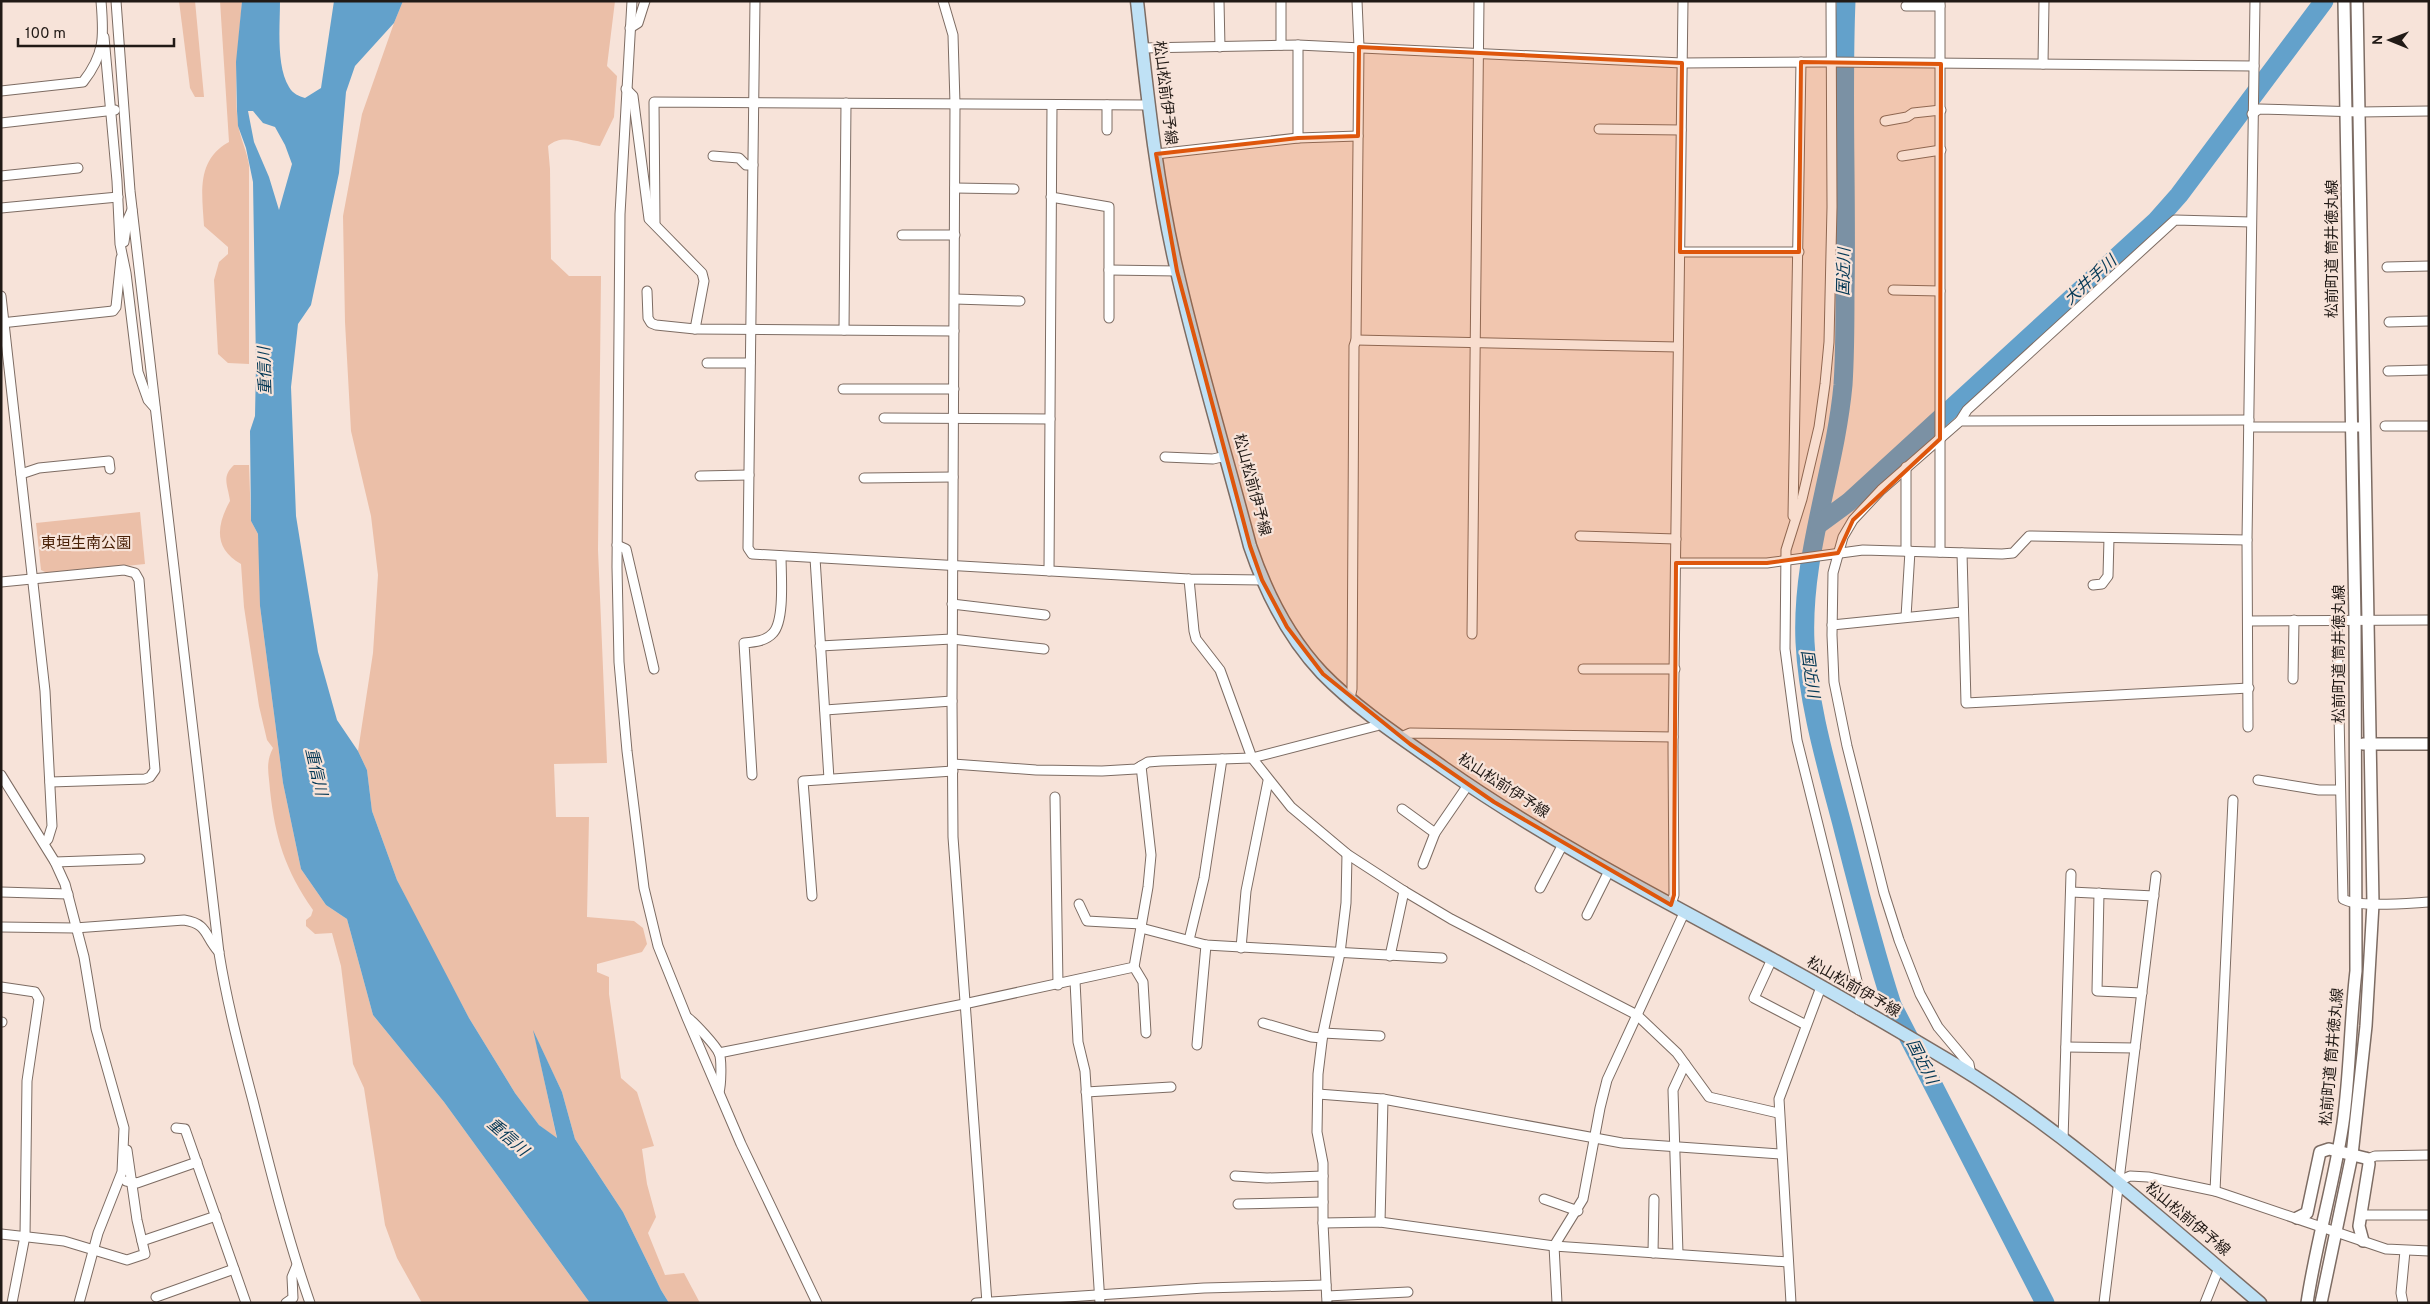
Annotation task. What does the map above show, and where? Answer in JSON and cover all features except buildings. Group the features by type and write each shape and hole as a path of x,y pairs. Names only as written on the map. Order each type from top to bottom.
{"main road":[{"name":"松山松前伊予線","path":"1137,1 1148,105 1177,271 1226,456 1262,580 1287,627 1323,674 1350,698 1401,737 1468,784 1563,844 1820,987 1970,1075 2063,1140 2118,1182 2260,1303"}],"street":[{"path":"101,1 118,197 121,255 126,273 138,372 148,400 155,409"},
{"path":"116,1 132,210 219,953 232,1020 297,1265 310,1303"},
{"path":"632,1 620,214 617,545 619,662 627,751 644,888 658,946 687,1018 741,1144 818,1303"},
{"path":"630,28 638,23 645,1"},
{"path":"755,1 748,548 752,554 1189,579 1262,580"},
{"path":"943,1 953,35 955,104 952,566 953,838 987,1302"},
{"path":"1219,1 1220,47"},
{"path":"1281,1 1281,45"},
{"path":"1350,698 1352,689 1351,589 1359,47 1357,1"},
{"path":"1472,634 1479,1"},
{"path":"1670,905 1674,895 1674,669 1682,1"},
{"path":"1831,1 1832,207 1827,367 1819,427 1786,550 1785,649 1797,740 1860,993 1859,1010"},
{"path":"2043,64 2044,1"},
{"path":"2248,727 2249,424 2255,1"},
{"name":"松前町道 筒井徳丸線","path":"2307,1303 2338,1151 2348,1072 2351,1012 2356,971 2355,621 2352,427 2348,331 2347,112 2344,1"},
{"name":"松前町道 筒井徳丸線","path":"2321,1303 2352,1155 2366,1026 2373,904 2357,1"},
{"path":"1906,6 1940,4 1940,552"},
{"path":"1,91 83,82 96,66 104,37"},
{"path":"1142,48 1298,45 1682,62 2043,64 2253,70"},
{"path":"1298,45 1298,138"},
{"path":"1793,527 1801,62"},
{"path":"626,89 633,96 649,219 656,223 702,273 704,281 695,329"},
{"path":"656,223 654,102 1148,105"},
{"path":"844,330 846,104"},
{"path":"1049,571 1052,105"},
{"path":"1106,105 1107,130"},
{"path":"1,123 124,109"},
{"path":"2252,113 2259,109 2347,112 2429,110"},
{"path":"1885,121 1907,117 1912,113 1941,110"},
{"path":"1599,130 1681,130"},
{"path":"1156,154 1298,138 1358,136"},
{"path":"1902,156 1941,150"},
{"path":"713,156 739,158 746,165 753,165"},
{"path":"1,176 78,168"},
{"path":"955,188 1014,188"},
{"path":"1,208 118,197"},
{"path":"1051,197 1108,207 1109,318"},
{"path":"3,323 113,311 116,307 118,274 127,221 132,210"},
{"path":"1970,1075 1969,1064 1934,1019 1920,994 1899,940 1884,893 1847,746 1834,682 1832,625 1835,554 1853,520 1906,467 1960,421 1967,410 2175,220 2252,222"},
{"path":"902,235 955,235"},
{"path":"1680,252 1798,252"},
{"path":"2387,267 2429,266"},
{"path":"1109,270 1177,271"},
{"path":"1893,290 1940,291"},
{"path":"646,291 648,318 651,323 695,329 954,331"},
{"path":"1,296 6,380 21,474 48,731 52,826 44,843"},
{"path":"954,299 1020,301"},
{"path":"2389,322 2429,321"},
{"path":"1356,340 1678,347"},
{"path":"707,363 750,363"},
{"path":"2388,371 2429,370"},
{"path":"843,389 954,390"},
{"path":"884,418 954,420 1050,419"},
{"path":"1960,421 2365,427"},
{"path":"2385,426 2429,426"},
{"path":"1166,457 1213,459 1226,456"},
{"path":"21,474 39,468 109,461 110,469"},
{"path":"1906,467 1908,551 1906,617"},
{"path":"700,476 749,475"},
{"path":"864,478 953,477"},
{"path":"1580,536 1676,539"},
{"path":"1676,564 1787,561 1863,550 2013,553 2029,536 2248,540"},
{"path":"2093,585 2102,584 2108,576 2109,538"},
{"path":"617,545 626,550 654,669"},
{"path":"1962,552 1962,612 1966,703 2249,688"},
{"path":"752,775 744,643 760,641 775,632 779,621 780,609 781,556"},
{"path":"814,558 829,779"},
{"path":"1,582 124,570 132,571 140,580 156,765 153,774 145,779 50,782"},
{"path":"1189,579 1196,639 1220,670 1252,758 1268,781 1291,807 1347,854 1404,891 1451,919 1638,1015 1677,1053 1709,1097 1778,1113"},
{"path":"952,604 1045,616"},
{"path":"1832,625 1962,612"},
{"path":"2293,679 2294,620"},
{"path":"2248,621 2368,622 2429,620"},
{"path":"2337,622 2342,899 2373,904 2429,902"},
{"path":"820,646 952,639 1044,649"},
{"path":"1583,669 1674,669"},
{"path":"824,710 952,701"},
{"path":"812,896 803,781 953,768 1102,771 1136,769 1148,762 1252,758 1382,723"},
{"path":"1401,737 1410,733 1674,737"},
{"path":"2356,744 2429,744"},
{"path":"1189,940 1204,878 1222,758"},
{"path":"1141,766 1151,855 1134,967 1143,982 1146,1033"},
{"path":"1,775 55,862 68,894 84,958 96,1029 124,1128 122,1172 94,1249 79,1303"},
{"path":"2258,780 2319,790 2340,790"},
{"path":"1241,948 1246,891 1268,781"},
{"path":"1423,864 1435,833 1468,784"},
{"path":"1055,797 1058,985"},
{"path":"2215,1191 2233,800"},
{"path":"1402,809 1435,833"},
{"path":"1540,888 1563,844"},
{"path":"1347,854 1346,903 1340,953 1323,1036 1318,1074 1316,1132 1323,1163 1323,1223 1327,1299 1408,1292"},
{"path":"55,862 140,859"},
{"path":"1587,915 1609,871"},
{"path":"2063,1140 2071,874"},
{"path":"2104,1303 2156,876"},
{"path":"1390,956 1404,891"},
{"path":"1,892 68,894"},
{"path":"2071,892 2154,896"},
{"path":"2099,894 2097,991 2142,992"},
{"path":"1078,904 1087,921 1141,926 1206,945 1442,958"},
{"path":"1557,1303 1554,1246 1578,1211 1583,1199 1607,1080 1684,912"},
{"path":"1,927 75,928 175,920 194,922 204,928 211,944 219,953"},
{"path":"1197,1045 1206,945"},
{"path":"1772,960 1754,998 1806,1025"},
{"path":"720,1053 1058,985 1134,967"},
{"path":"1075,981 1078,1042 1085,1071 1100,1299"},
{"path":"1,987 35,992 40,1000 27,1081 25,1236 12,1303"},
{"path":"1791,1303 1778,1099 1820,987"},
{"path":"687,1018 699,1026 720,1053 722,1080 719,1092"},
{"path":"1263,1023 1311,1037 1380,1036"},
{"path":"2066,1047 2135,1048"},
{"path":"1678,1254 1673,1090 1685,1064"},
{"path":"1086,1092 1172,1087"},
{"path":"1318,1094 1383,1099 1622,1143 1781,1154"},
{"path":"1380,1222 1383,1099"},
{"path":"176,1128 185,1129 246,1303"},
{"path":"1,1234 64,1240 127,1260 145,1254 128,1153 124,1144"},
{"path":"2297,1218 2307,1213 2320,1152 2329,1149 2368,1159 2376,1156 2429,1156"},
{"path":"2363,1241 2359,1226 2368,1159"},
{"path":"118,1186 124,1181 137,1183 197,1162"},
{"path":"1235,1176 1266,1178 1323,1176"},
{"path":"2118,1182 2130,1176 2148,1177 2215,1191 2386,1249 2429,1251"},
{"path":"1544,1199 1578,1211"},
{"path":"1653,1253 1654,1199"},
{"path":"1238,1204 1323,1202"},
{"path":"2361,1215 2429,1215"},
{"path":"142,1241 216,1216"},
{"path":"1323,1223 1380,1222 1554,1246 1788,1262"},
{"path":"2403,1303 2401,1293 2405,1251"},
{"path":"291,1301 292,1277 297,1265"},
{"path":"2205,1303 2219,1268"},
{"path":"156,1297 234,1269"},
{"path":"976,1303 1100,1299 1204,1288 1326,1285"}],"highlighted area":[{"path":"1359,47 1682,63 1680,252 1799,252 1801,62 1941,64 1940,439 1853,520 1838,553 1767,563 1676,563 1674,895 1671,905 1494,802 1410,744 1323,674 1287,627 1262,580 1250,546 1177,271 1156,154 1298,138 1358,136"}],"green space":[{"path":"179,1 195,1 204,97 195,97 190,88"},
{"path":"220,1 242,1 236,93 238,124 249,165 249,364 228,363 218,354 214,280 219,262 228,254 228,247 204,226 202,201 203,178 206,168 218,149 229,142"},
{"path":"403,1 615,1 607,66 617,76 614,117 600,146 574,140 560,140 548,146 551,259 569,276 601,276 598,550 607,763 554,764 556,817 589,817 587,917 634,921 643,928 647,944 642,952 597,964 597,972 609,977 609,994 621,1078 637,1092 654,1146 642,1149 647,1184 656,1217 648,1233 665,1275 684,1273 700,1303 669,1303 661,1290 623,1212 575,1139 562,1092 534,1033 557,1139 539,1125 515,1093 469,1018 397,880 372,811 367,770 358,751 373,653 378,575 371,516 351,431 345,322 343,216 362,114"},
{"path":"234,465 249,465 251,521 258,534 260,552 260,606 283,783 301,869 326,905 347,919 373,1015 444,1102 590,1303 422,1303 397,1258 385,1225 364,1088 353,1064 341,966 332,933 315,934 306,926 306,920 311,916 313,910 288,867 278,838 268,769 273,748 267,740 259,706 244,607 241,564 226,551 220,536 222,519 230,501 226,477"},
{"name":"東垣生南公園","path":"140,512 145,564 49,574 41,570 36,523"}],"water":[{"name":"重信川","path":"242,1 280,1 280,57 282,68 291,89 296,94 305,98 321,88 334,1 403,1 394,23 355,66 346,92 339,173 311,305 298,324 291,387 296,516 318,652 337,720 358,751 367,770 372,811 397,880 469,1018 515,1093 539,1125 557,1138 533,1030 562,1092 575,1139 623,1212 669,1303 590,1303 444,1102 373,1015 347,919 326,905 301,869 283,783 260,606 258,534 251,521 250,431 255,416 256,364 253,182 246,148 238,126 236,62","holes":["248,111 253,111 263,123 275,127 285,145 292,164 279,210 269,177 254,142"]}],"waterway":[{"name":"国近川","path":"1846,1 1844,74 1844,374 1839,417 1808,577 1805,609 1805,642 1810,689 1819,736 1866,917 1892,1005 2045,1303"},
{"name":"大井手川","path":"1819,524 1849,502 2156,221 2179,195 2324,1"}]}
